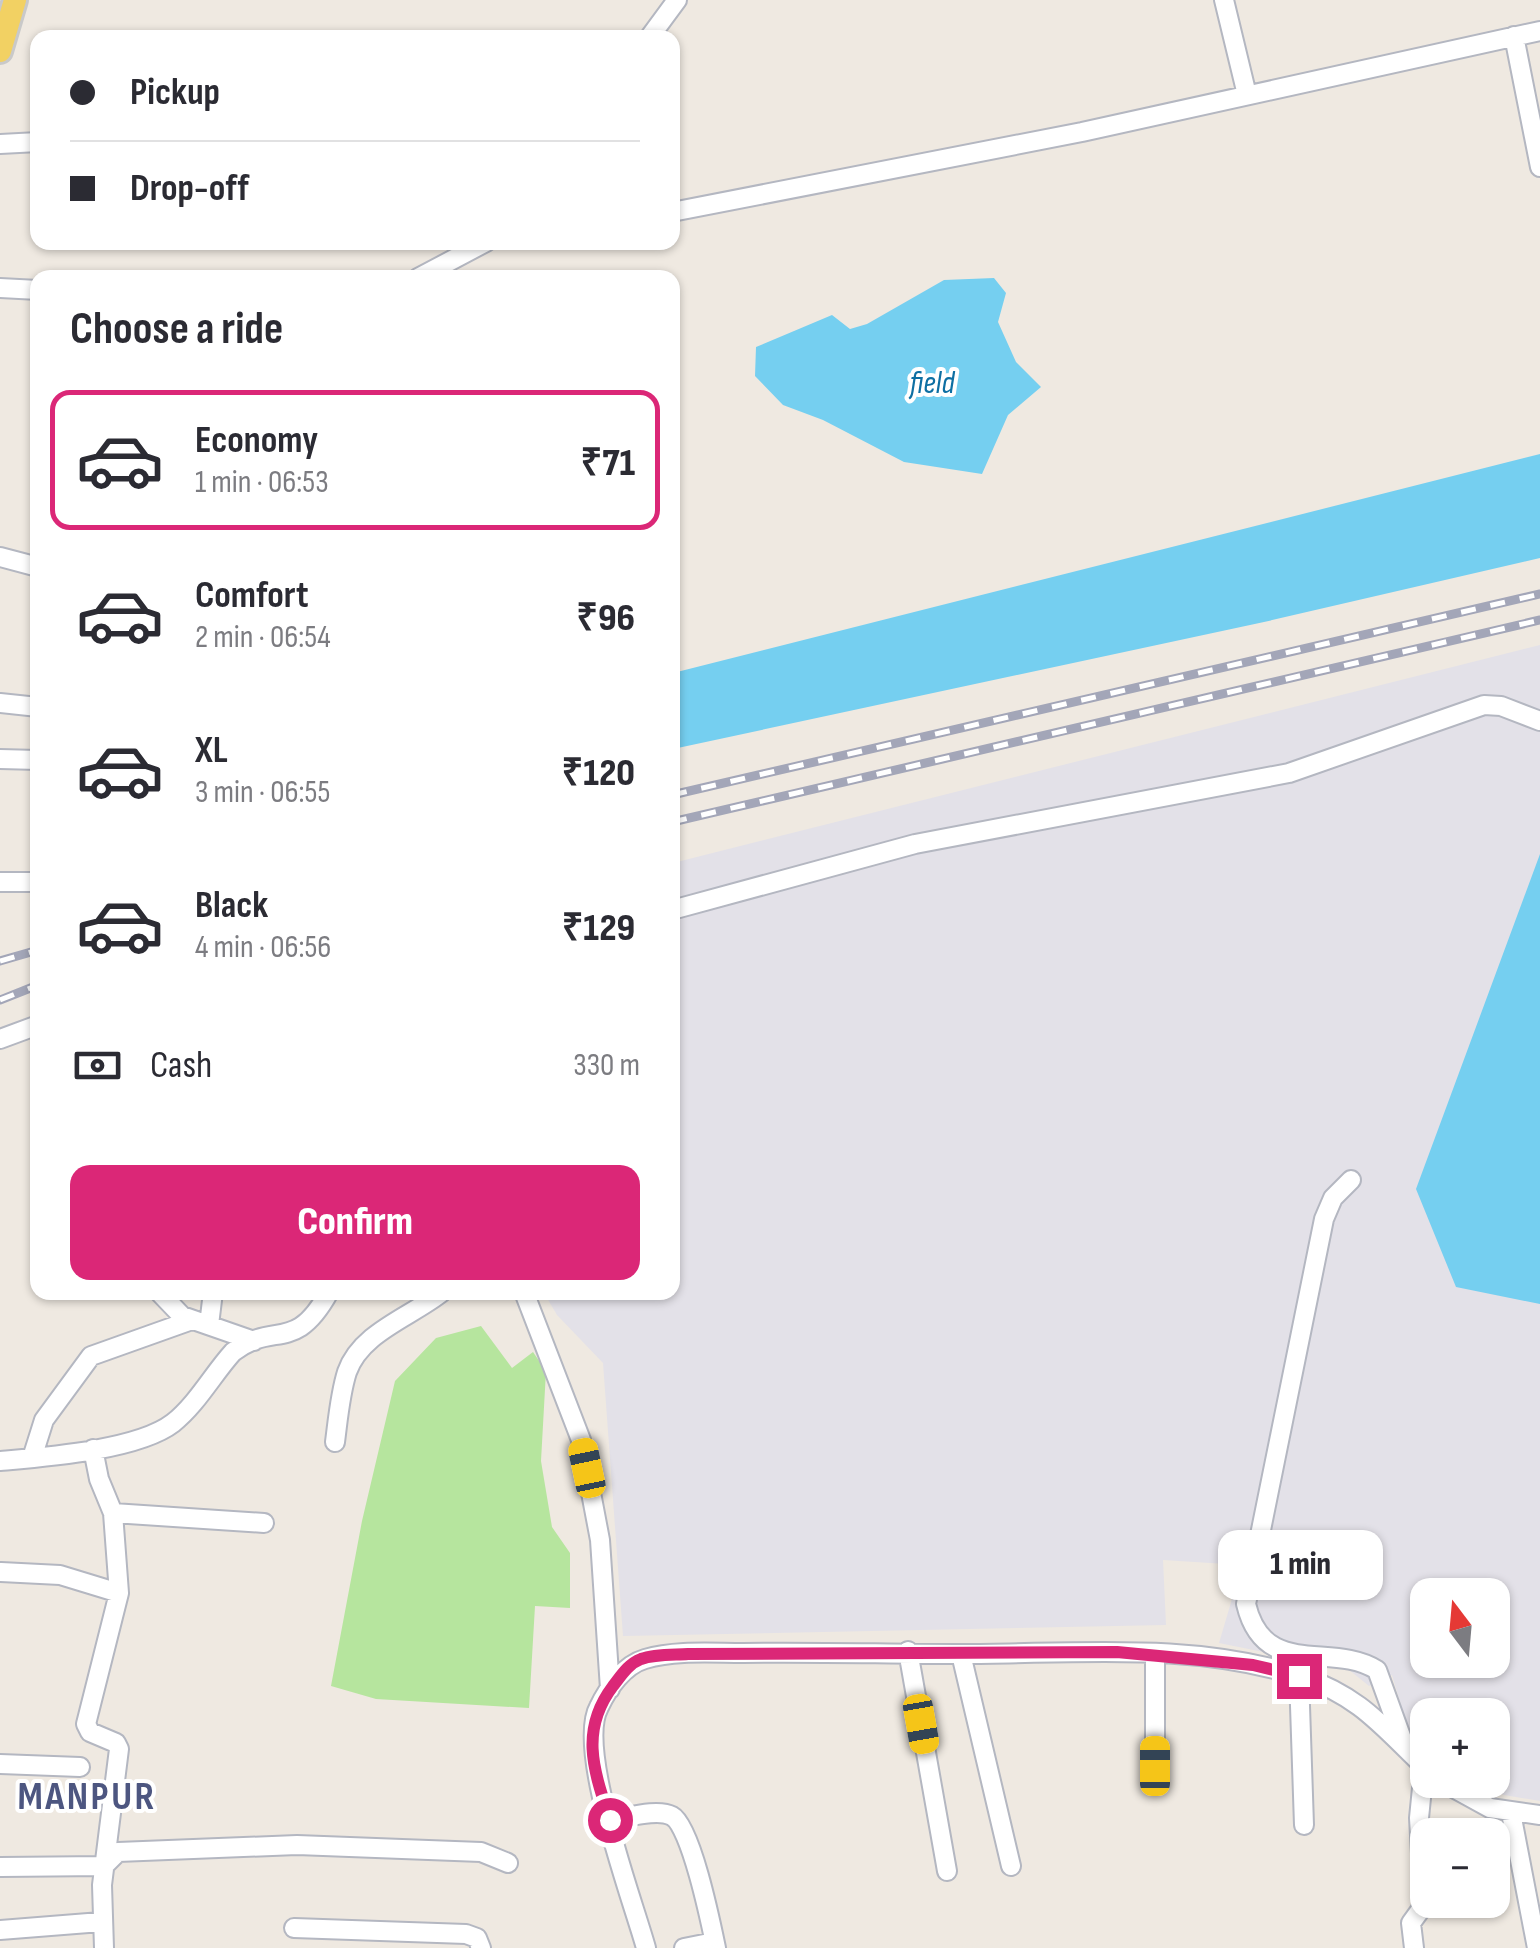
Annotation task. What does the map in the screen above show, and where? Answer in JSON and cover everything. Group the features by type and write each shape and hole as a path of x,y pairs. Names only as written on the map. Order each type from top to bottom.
{"main road":[{"path":"0,51 15,0"}],"street":[{"path":"655,30 676,0"},
{"path":"1224,0 1247,95"},
{"path":"680,210 1082,132 1540,30"},
{"path":"1514,36 1540,167"},
{"path":"0,144 30,142"},
{"path":"433,270 471,250"},
{"path":"0,288 30,290"},
{"path":"0,557 30,565"},
{"path":"0,703 30,706"},
{"path":"680,908 915,844 1289,773 1484,705 1501,706 1540,721"},
{"path":"0,759 30,760"},
{"path":"0,882 30,882"},
{"path":"0,1040 30,1028"},
{"path":"1351,1180 1333,1198 1324,1219 1246,1604 1259,1634 1282,1650 1364,1664 1377,1670 1404,1744"},
{"path":"166,1300 174,1311 254,1341"},
{"path":"201,1322 210,1300"},
{"path":"0,1461 93,1449 144,1437 172,1424 233,1352 254,1341 305,1326 323,1300"},
{"path":"335,1442 344,1385 355,1356 381,1332 430,1300"},
{"path":"527,1300 567,1398 589,1477 600,1540 610,1690"},
{"path":"32,1458 44,1420 91,1356 201,1322"},
{"path":"93,1449 113,1513 119,1592 86,1724 90,1732 118,1747 104,1866 104,1948"},
{"path":"113,1513 264,1523"},
{"path":"1,1572 60,1575 119,1592"},
{"path":"646,1948 591,1741 592,1724 610,1690 626,1669 641,1660 658,1656 1071,1650 1253,1665 1299,1676 1351,1698 1410,1751"},
{"path":"908,1651 947,1871"},
{"path":"961,1654 1011,1866"},
{"path":"1155,1654 1155,1766"},
{"path":"1299,1676 1304,1825"},
{"path":"0,1764 80,1766"},
{"path":"1414,1948 1411,1922 1424,1905 1419,1818 1422,1798"},
{"path":"1466,1798 1511,1813 1540,1815"},
{"path":"1511,1813 1537,1948"},
{"path":"610,1820 664,1814 679,1822 715,1945 684,1948"},
{"path":"0,1867 104,1866 118,1852 252,1845 481,1852 508,1863"},
{"path":"0,1930 101,1922"},
{"path":"294,1928 466,1934 477,1938 481,1948"}],"shaded area":[{"path":"1540,645 1540,1801 1510,1796 1510,1698 1410,1698 1410,1730 1392,1675 1369,1686 1348,1669 1219,1643 1242,1565 1163,1560 1166,1625 623,1636 603,1363 557,1315 548,1300 680,1300 680,861"}],"green space":[{"path":"481,1326 512,1368 533,1352 546,1371 541,1461 552,1527 570,1553 570,1608 535,1606 529,1708 376,1699 331,1686 362,1521 395,1381 436,1338"}],"water":[{"name":"field","path":"994,278 1006,293 998,322 1016,362 1041,387 1008,415 982,474 904,462 823,420 783,405 755,376 756,347 832,315 850,329 867,324 944,280"},
{"path":"1540,454 1540,558 1264,622 680,747 680,671"},
{"path":"1540,854 1540,1304 1456,1287 1416,1189"}],"railway":[{"path":"680,793 1540,594"},
{"path":"680,820 1540,620"},
{"path":"0,961 30,952"},
{"path":"0,1000 30,988"}],"district":[{"name":"MANPUR","path":"87,1797"}],"route":[{"path":"610,1820 594,1762 592,1724 598,1708 626,1669 658,1656 1071,1650 1204,1658 1299,1676"}]}
